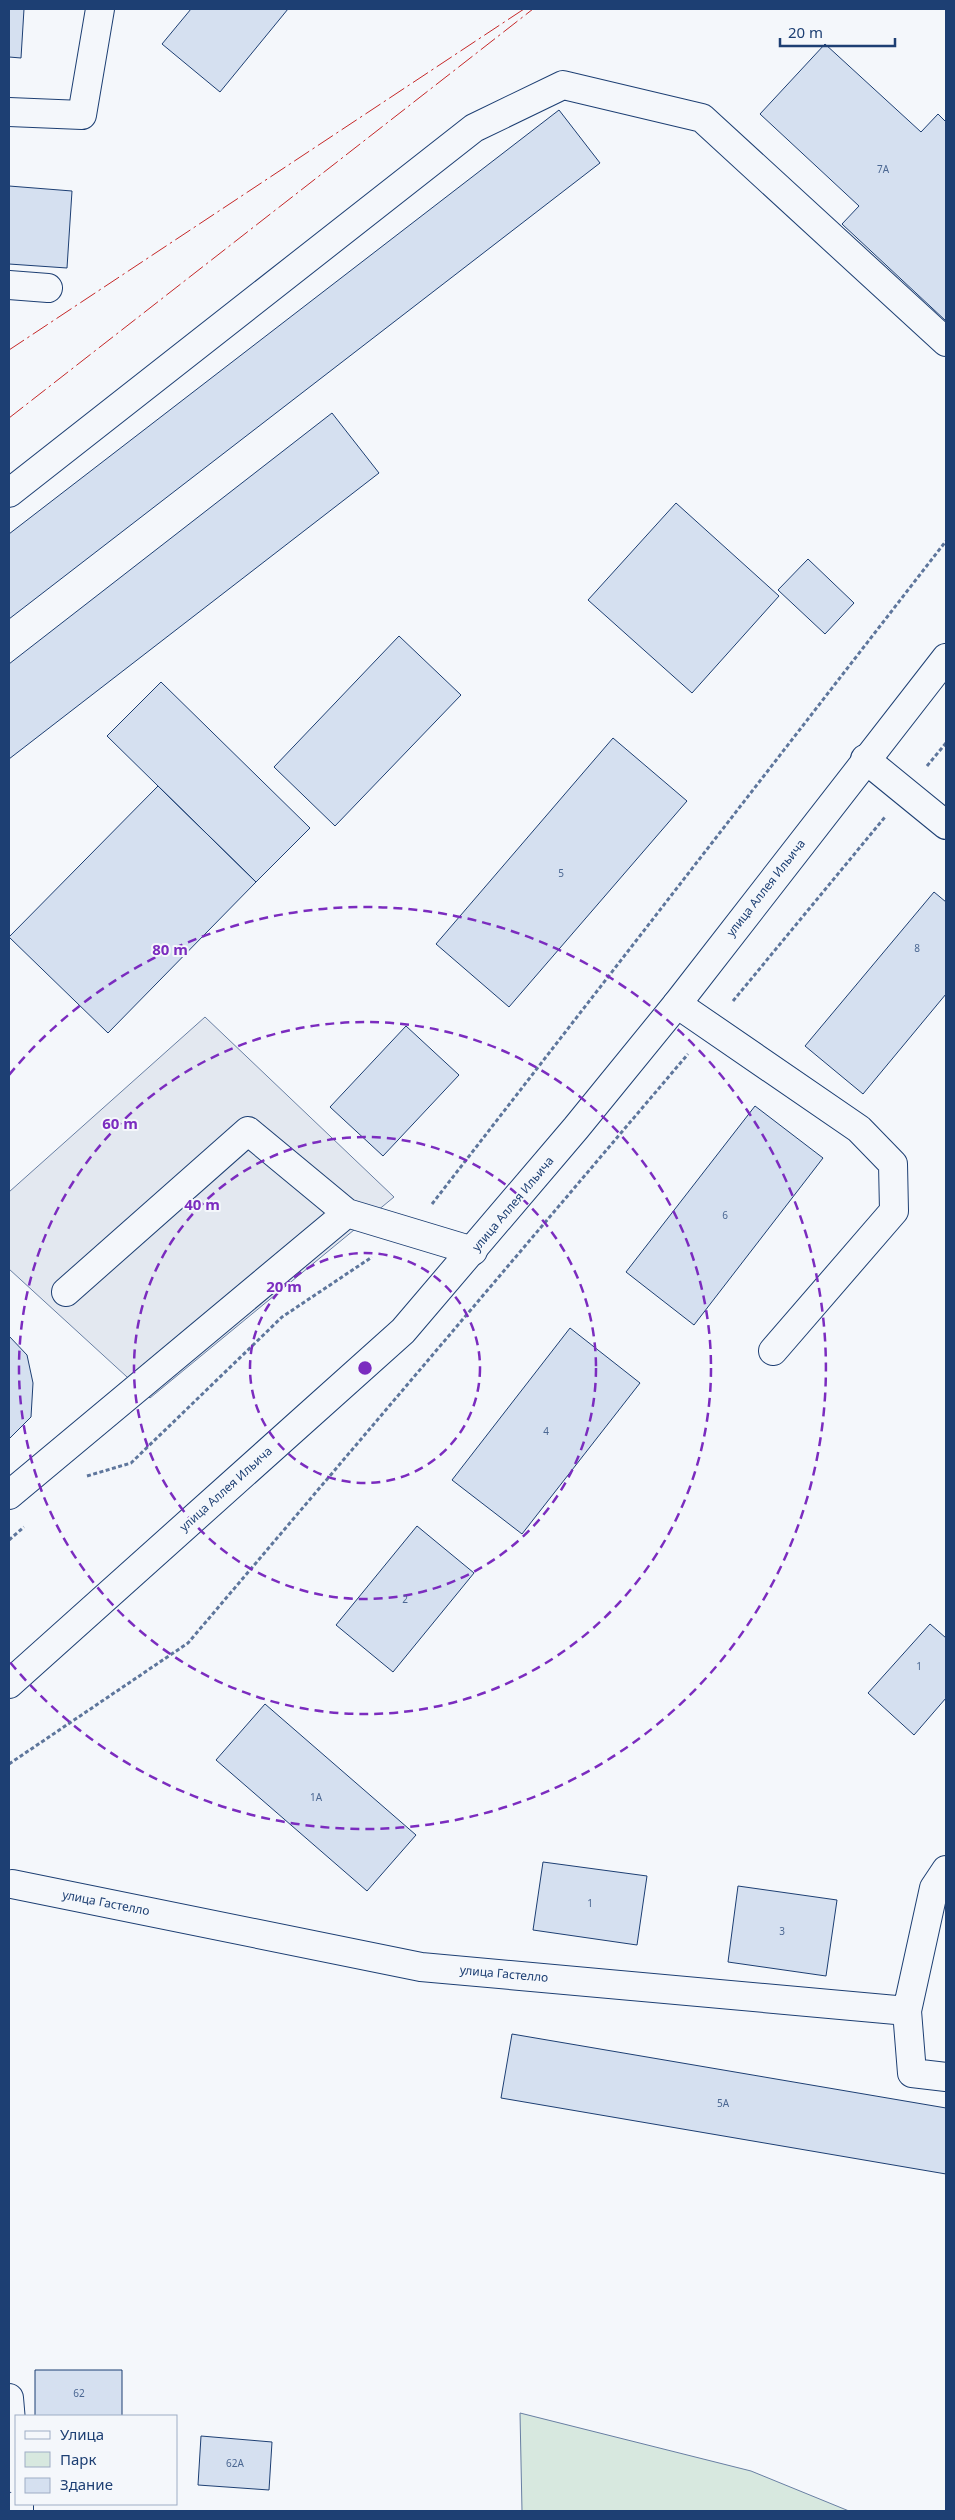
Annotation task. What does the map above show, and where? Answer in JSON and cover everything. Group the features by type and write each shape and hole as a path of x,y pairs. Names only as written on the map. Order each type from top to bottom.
{"main road":[{"path":"9,112 82,115 100,9"},
{"path":"9,493 474,128 563,85 702,118 946,342"},
{"path":"9,285 48,288"},
{"name":"улица Аллея Ильича","path":"9,1684 403,1331 473,1250 677,1004 865,759 946,658"},
{"path":"865,759 946,825"},
{"path":"677,1004 859,1129 893,1164 894,1211 773,1351"},
{"path":"66,1292 248,1131 347,1213 473,1250"},
{"path":"9,1495 347,1213"},
{"path":"946,1870 934,1888 907,2011 912,2073 946,2077"},
{"name":"улица Гастелло","path":"12,1884 421,1967 907,2011"},
{"path":"9,2398 15,2467"}],"path":[{"path":"84,1477 131,1463 282,1317 410,1231 946,541"},
{"path":"9,1540 31,1521"}],"green space":[{"path":"520,2413 751,2471 849,2511 522,2511"}],"shaded area":[{"path":"205,1017 394,1197 150,1398 9,1269 9,1192"}],"building":[{"path":"9,9 24,9 21,58 9,57"},
{"path":"191,9 288,9 220,92 162,44"},
{"path":"825,44 921,132 938,114 946,122 946,321 842,224 859,206 760,114"},
{"path":"559,110 600,163 9,619 9,534"},
{"path":"9,186 72,191 67,268 9,264"},
{"path":"332,413 379,473 9,759 9,664"},
{"path":"676,503 779,596 692,693 588,600"},
{"path":"808,559 854,603 825,634 778,590"},
{"path":"399,636 461,695 335,826 274,767"},
{"path":"161,682 310,828 256,882 107,736"},
{"path":"613,738 687,801 509,1007 436,944"},
{"path":"158,786 256,882 108,1033 9,937"},
{"path":"934,892 946,902 946,994 863,1094 805,1046"},
{"path":"406,1026 459,1075 383,1156 330,1107"},
{"path":"755,1106 823,1158 694,1325 626,1272"},
{"path":"570,1328 640,1383 522,1534 452,1480"},
{"path":"9,1336 27,1355 33,1383 31,1417 9,1439"},
{"path":"417,1526 474,1573 393,1672 336,1625"},
{"path":"930,1624 946,1638 946,1698 914,1735 868,1693"},
{"path":"265,1704 416,1835 367,1891 216,1760"},
{"path":"543,1862 647,1876 637,1945 533,1930"},
{"path":"738,1886 837,1900 826,1976 728,1962"},
{"path":"512,2034 946,2108 946,2174 501,2098"},
{"path":"35,2370 122,2370 122,2415 35,2415"},
{"path":"201,2436 272,2442 269,2490 198,2485"}],"power":[{"path":"9,350 524,9"},
{"path":"9,418 533,9"}]}
